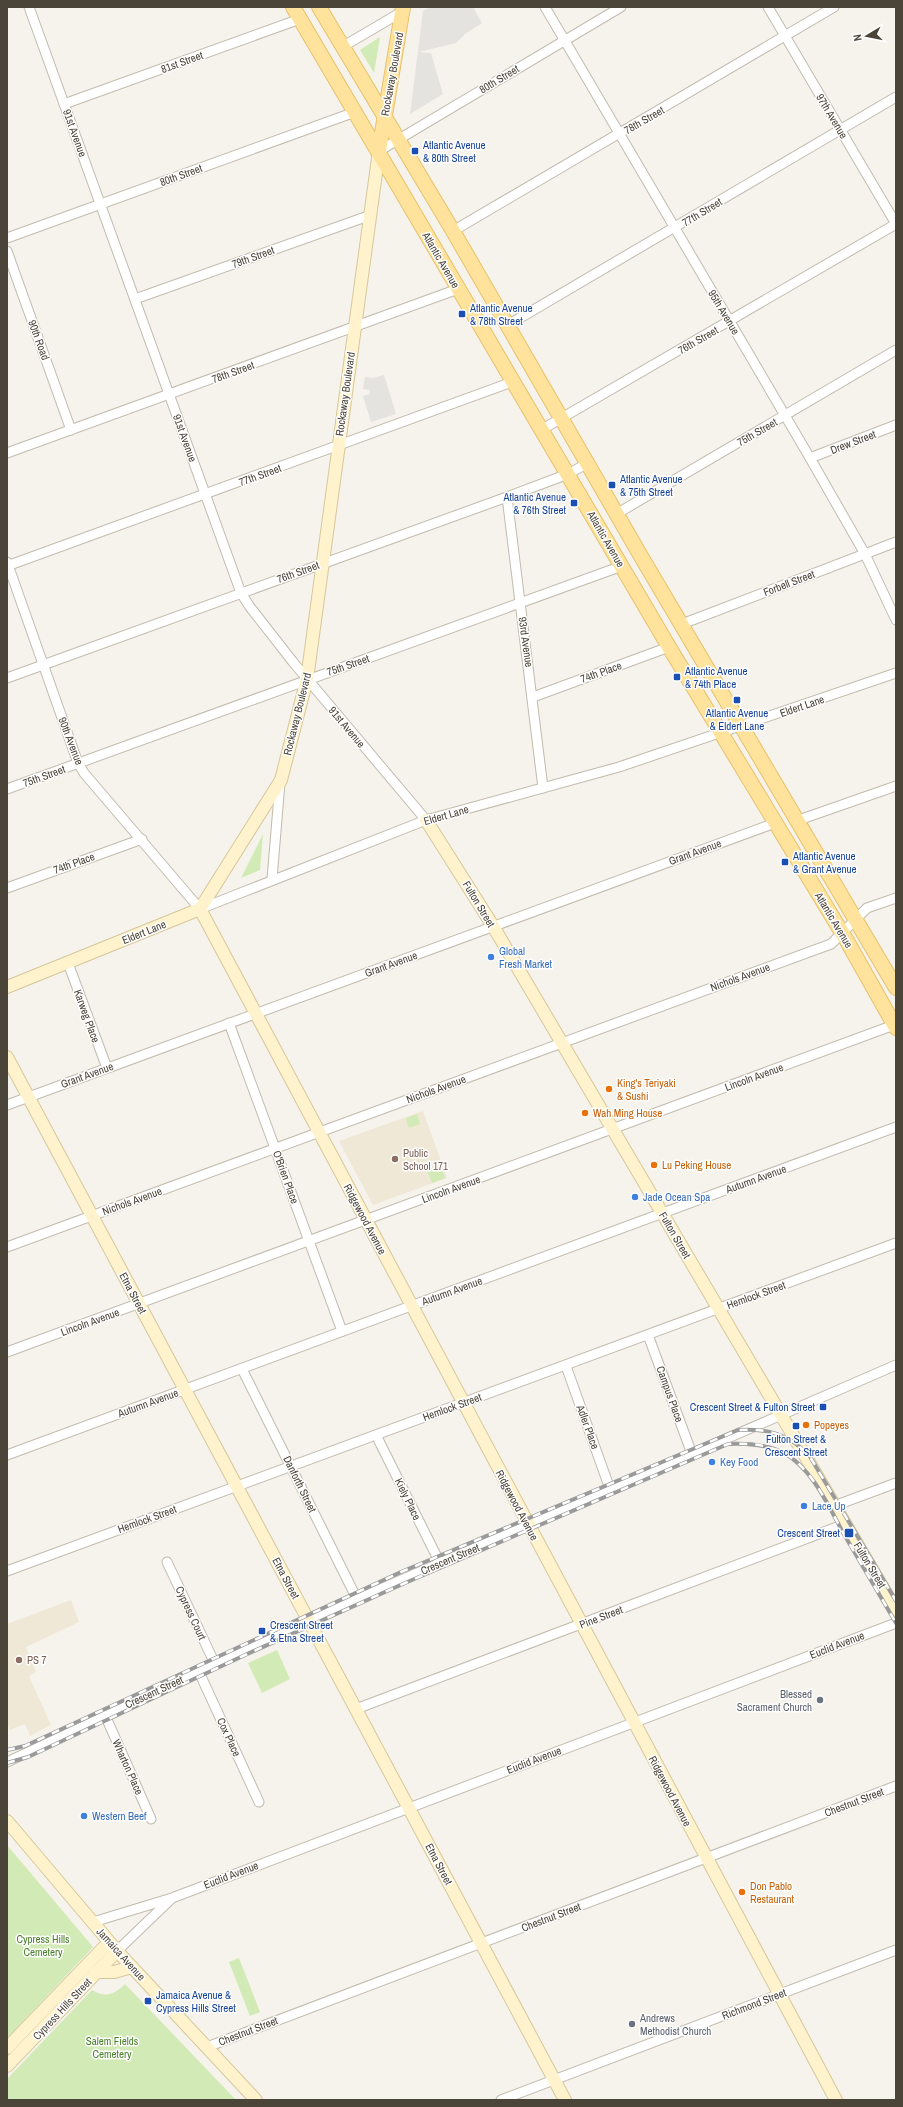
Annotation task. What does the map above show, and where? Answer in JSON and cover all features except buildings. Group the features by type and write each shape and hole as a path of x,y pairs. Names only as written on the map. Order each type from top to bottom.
{"main road":[{"name":"Atlantic Avenue","path":"293,7 379,151 512,382 568,474 669,647 722,733 774,823 842,932 895,1027"},
{"name":"Atlantic Avenue","path":"319,7 384,118 453,230 796,821 856,918 896,988"},
{"name":"Rockaway Boulevard","path":"200,909 281,780 307,679 321,564 379,151 405,8"},
{"name":"Fulton Street","path":"426,820 434,830 493,926 896,1610"},
{"name":"Eldert Lane","path":"7,987 200,909"},
{"name":"Ridgewood Avenue","path":"200,909 836,2100"},
{"name":"Etna Street","path":"7,1057 565,2100"},
{"name":"Jamaica Avenue","path":"7,1821 113,1947 256,2100"},
{"name":"Cypress Hills Street","path":"7,2066 96,1972 113,1947"},
{"name":"Cypress Hills Street","path":"7,2048 113,1947"},
{"path":"96,1972 114,1972 132,1967"}],"street":[{"name":"91st Avenue","path":"29,7 241,593 250,607 307,679 426,820"},
{"name":"95th Avenue","path":"545,7 786,416 865,554 896,620"},
{"name":"80th Street","path":"379,151 621,7"},
{"name":"97th Avenue","path":"768,7 896,224"},
{"name":"78th Street","path":"453,230 620,134 834,7"},
{"path":"342,47 405,8"},
{"name":"81st Street","path":"64,104 300,20"},
{"name":"77th Street","path":"508,325 896,97"},
{"name":"80th Street","path":"7,238 355,112"},
{"name":"79th Street","path":"135,299 371,215"},
{"name":"76th Street","path":"541,430 562,420 896,224"},
{"name":"90th Road","path":"7,251 71,430"},
{"name":"78th Street","path":"7,453 458,289"},
{"name":"75th Street","path":"618,513 786,416 896,350"},
{"name":"77th Street","path":"7,565 338,447 512,382"},
{"name":"Drew Street","path":"810,458 896,425"},
{"name":"76th Street","path":"7,678 507,497 568,474 588,463"},
{"name":"93rd Avenue","path":"507,497 533,697 543,788"},
{"name":"Forbell Street","path":"682,624 896,542"},
{"name":"90th Avenue","path":"7,565 44,664 78,763 200,909"},
{"name":"75th Street","path":"7,789 307,679 521,604 622,566"},
{"name":"74th Place","path":"533,697 669,647"},
{"name":"Eldert Lane","path":"200,909 272,879 426,820 619,767 896,673"},
{"name":"Rockaway Boulevard","path":"272,879 281,780"},
{"path":"796,821 896,786"},
{"name":"Grant Avenue","path":"7,1104 774,823"},
{"name":"74th Place","path":"7,888 142,839"},
{"name":"Nichols Avenue","path":"7,1246 831,944 866,908 896,898"},
{"name":"Karweg Place","path":"68,963 106,1068"},
{"name":"O'Brien Place","path":"230,1023 342,1332"},
{"name":"Lincoln Avenue","path":"7,1352 895,1027"},
{"name":"Autumn Avenue","path":"7,1454 242,1369 896,1127"},
{"name":"Hemlock Street","path":"7,1571 896,1243"},
{"name":"Campus Place","path":"648,1335 692,1454"},
{"name":"Crescent Street","path":"7,1762 309,1621 896,1365"},
{"name":"Adler Place","path":"566,1366 610,1489"},
{"name":"Danforth Street","path":"242,1369 357,1600"},
{"name":"Kiely Place","path":"376,1435 440,1564"},
{"path":"834,1506 896,1483"},
{"name":"Pine Street","path":"356,1709 845,1524"},
{"name":"Cypress Court","path":"167,1562 215,1664"},
{"name":"Euclid Avenue","path":"93,1922 172,1898 896,1623"},
{"name":"Cox Place","path":"199,1672 259,1802"},
{"name":"Wharton Place","path":"105,1716 151,1819"},
{"name":"Chestnut Street","path":"206,2047 896,1786"},
{"name":"Euclid Avenue","path":"113,1947 172,1898"},
{"name":"Richmond Street","path":"501,2100 896,1950"}],"shaded area":[{"path":"431,7 473,7 482,23 465,34 456,43 419,52 431,53 443,94 410,114 423,11"},
{"path":"384,375 396,414 371,422 363,396 370,394 369,390 363,389 365,377 373,378"},
{"name":"Public School 171","path":"423,1111 447,1178 373,1205 339,1141"},
{"name":"PS 7","path":"71,1600 79,1622 26,1647 36,1672 29,1676 51,1725 30,1736 25,1724 10,1730 7,1723 7,1624"}],"green space":[{"path":"380,37 374,73 360,50"},
{"path":"263,834 260,870 241,878"},
{"path":"417,1114 420,1124 409,1128 406,1118"},
{"path":"440,1165 445,1178 432,1183 427,1170"},
{"path":"277,1650 290,1679 262,1693 248,1663"},
{"name":"Cypress Hills Cemetery","path":"7,1845 93,1947 7,2038"},
{"path":"239,1958 260,2012 250,2016 229,1962"},
{"name":"Salem Fields Cemetery","path":"125,1984 236,2100 7,2100 7,2079 92,1990 106,1995 117,1991"}],"railway":[{"path":"7,1750 25,1746 401,1572 738,1430 768,1431 785,1437 809,1455 896,1601"},
{"path":"7,1763 28,1757 245,1655 405,1583 728,1444 749,1444 777,1450 795,1460 804,1469 820,1490 896,1623"}],"place":[{"name":"Atlantic Avenue & 80th Street","path":"415,151"},
{"name":"Atlantic Avenue & 78th Street","path":"462,314"},
{"name":"Atlantic Avenue & 75th Street","path":"612,485"},
{"name":"Atlantic Avenue & 76th Street","path":"574,503"},
{"name":"Atlantic Avenue & 74th Place","path":"677,677"},
{"name":"Atlantic Avenue & Eldert Lane","path":"737,700"},
{"name":"Atlantic Avenue & Grant Avenue","path":"785,862"},
{"name":"Global Fresh Market","path":"491,957"},
{"name":"King's Teriyaki & Sushi","path":"609,1089"},
{"name":"Wah Ming House","path":"585,1113"},
{"name":"Public School 171","path":"395,1159"},
{"name":"Lu Peking House","path":"654,1165"},
{"name":"Jade Ocean Spa","path":"635,1197"},
{"name":"Crescent Street & Fulton Street","path":"823,1407"},
{"name":"Popeyes","path":"806,1425"},
{"name":"Fulton Street & Crescent Street","path":"796,1426"},
{"name":"Key Food","path":"712,1462"},
{"name":"Lace Up","path":"804,1506"},
{"name":"Crescent Street","path":"849,1533"},
{"name":"Crescent Street & Etna Street","path":"262,1631"},
{"name":"PS 7","path":"19,1660"},
{"name":"Blessed Sacrament Church","path":"820,1700"},
{"name":"Western Beef","path":"84,1816"},
{"name":"Don Pablo Restaurant","path":"742,1892"},
{"name":"Jamaica Avenue & Cypress Hills Street","path":"148,2001"},
{"name":"Andrews Methodist Church","path":"632,2024"}]}
